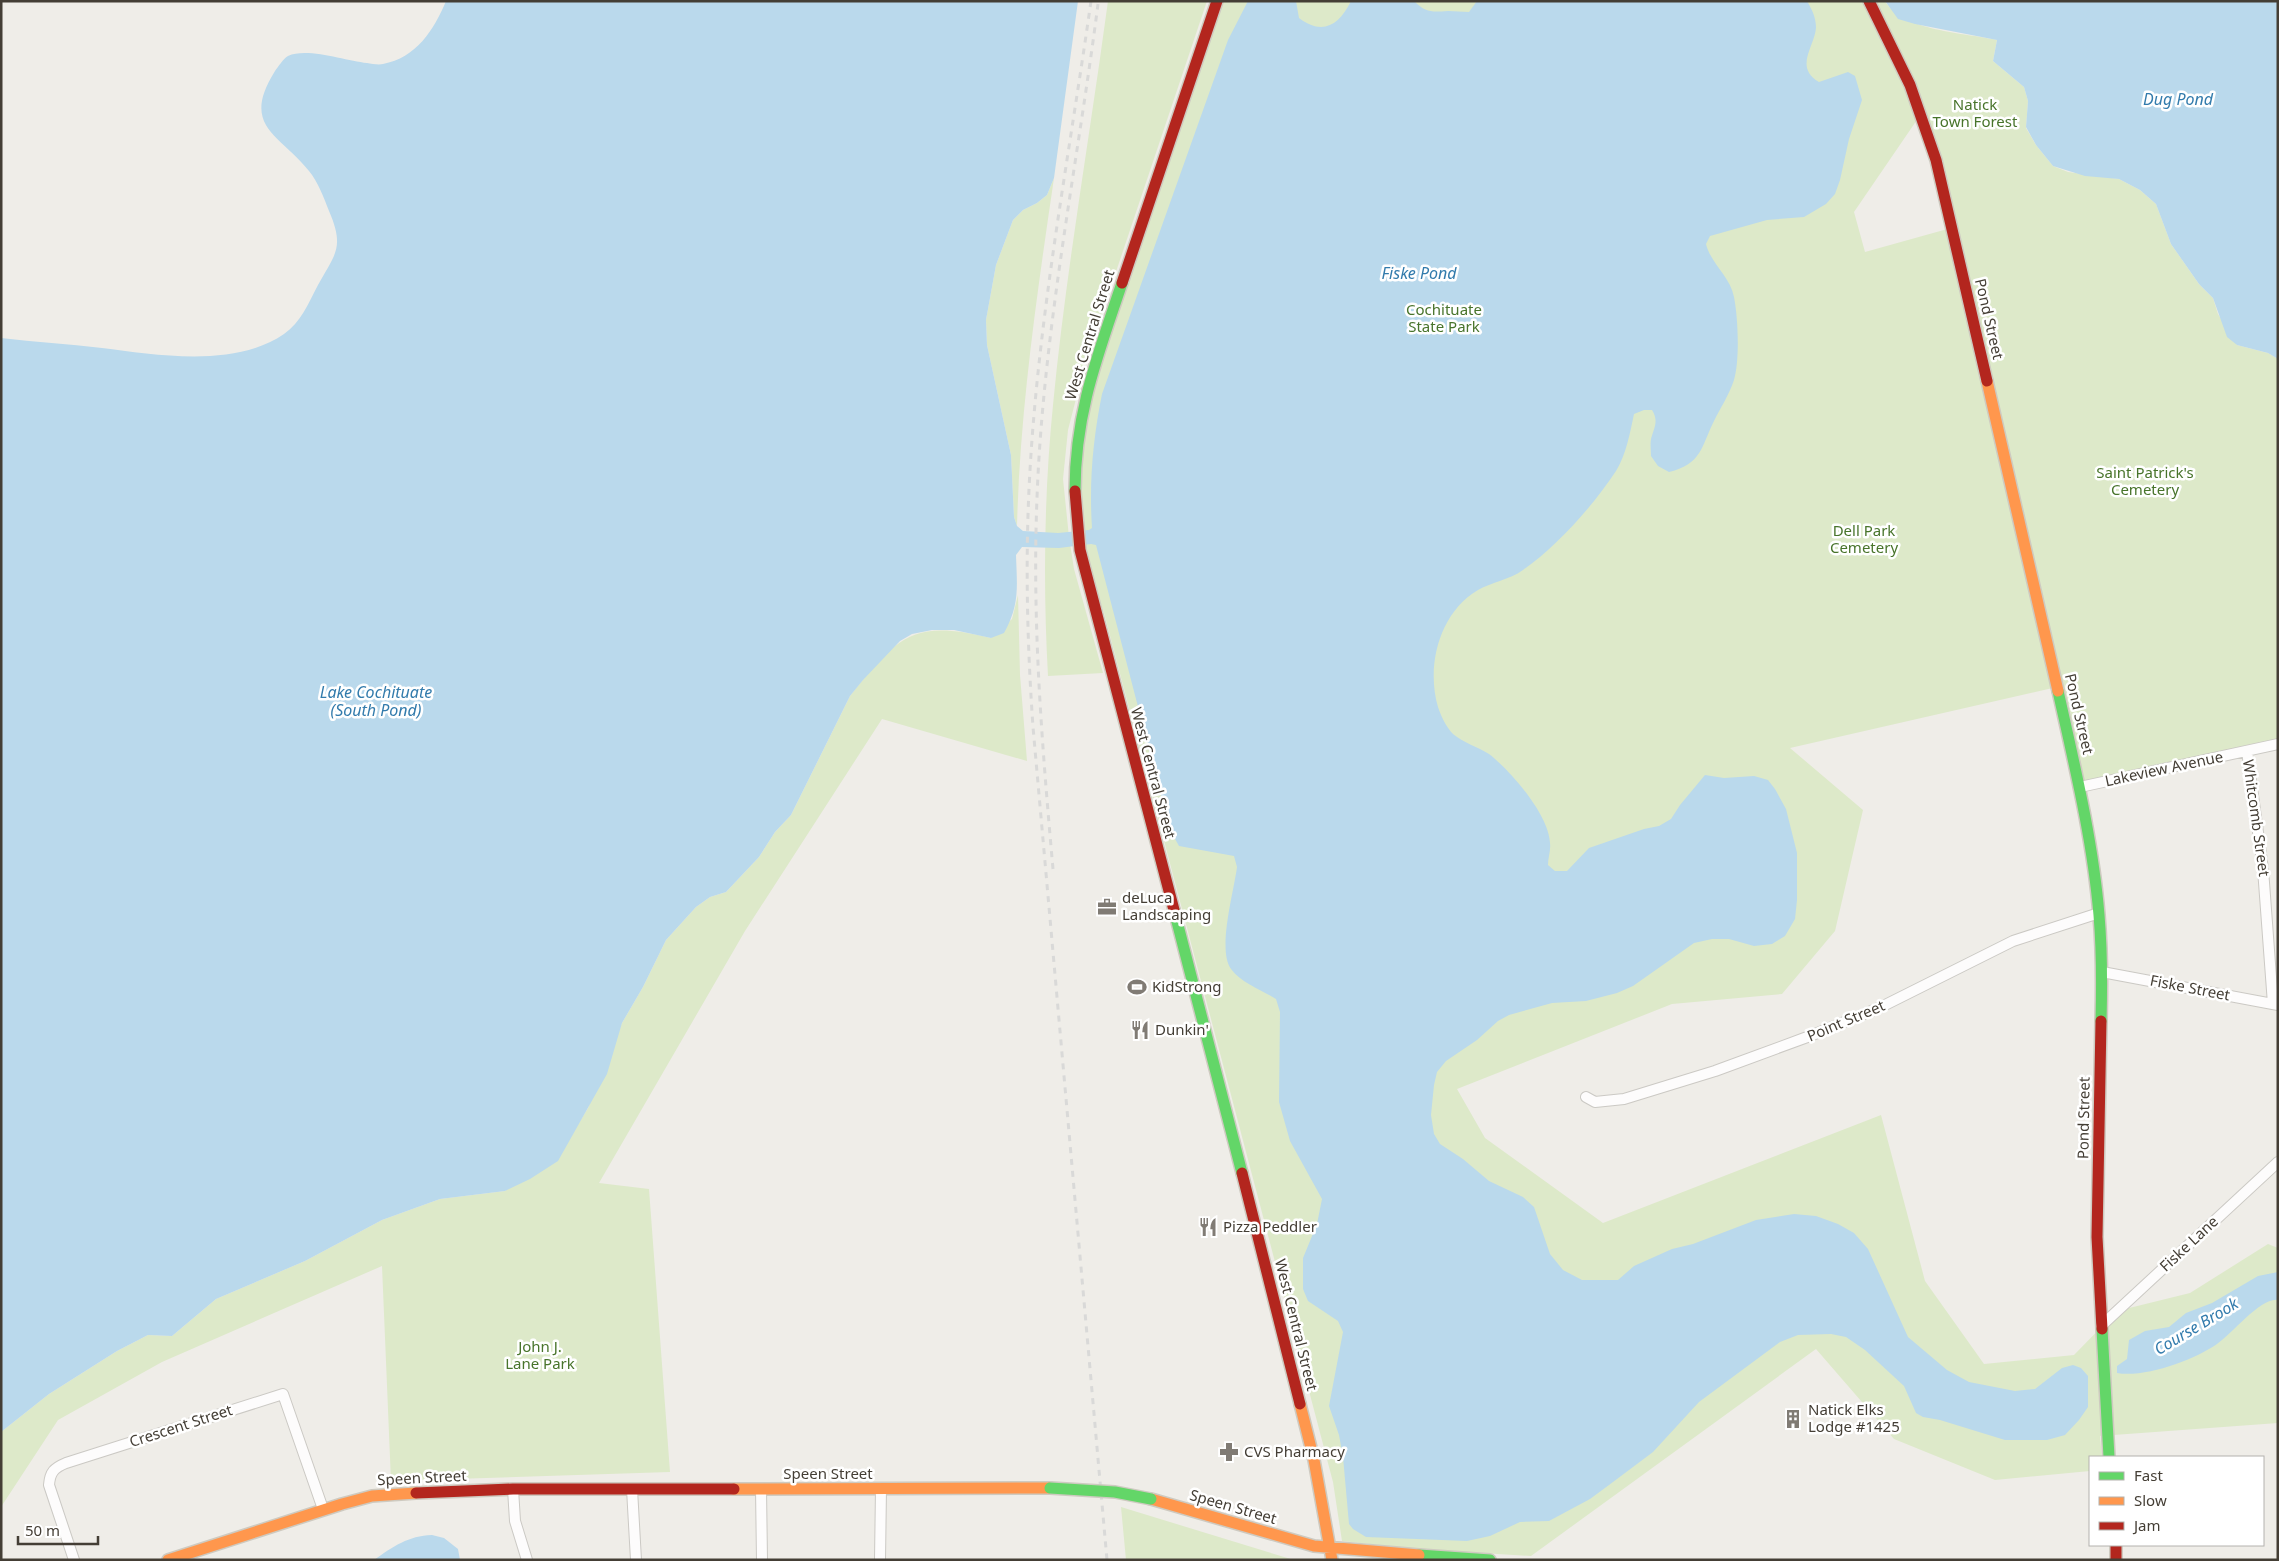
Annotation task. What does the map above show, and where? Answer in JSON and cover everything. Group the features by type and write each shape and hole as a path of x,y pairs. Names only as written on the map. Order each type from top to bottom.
{"street":[{"name":"West Central Street","path":"1216,1 1086,391 1075,452 1074,494 1080,550 1270,1281 1314,1460 1331,1554"},
{"name":"Pond Street","path":"1869,1 1910,85 1936,160 2080,787 2099,914 2102,972 2097,1237 2109,1456"},
{"name":"Lakeview Avenue","path":"2080,787 2278,744"},
{"name":"Whitcomb Street","path":"2246,751 2264,877 2275,1005"},
{"name":"Point Street","path":"1586,1097 1596,1102 1624,1100 1715,1071 1810,1036 1881,1007 2013,941 2099,914"},
{"name":"Fiske Street","path":"2102,972 2275,1005"},
{"name":"Fiske Lane","path":"2101,1326 2278,1162"},
{"name":"Crescent Street","path":"74,1560 49,1485 50,1474 54,1469 66,1463 283,1394 323,1509"},
{"path":"880,1560 881,1488"},
{"name":"Speen Street","path":"168,1560 357,1499 396,1493 513,1489 1050,1488 1115,1492 1151,1499 1331,1554 1490,1560"},
{"path":"513,1489 515,1522 527,1560"},
{"path":"632,1489 636,1560"},
{"path":"761,1489 762,1560"},
{"path":"2116,1546 2116,1560"}],"green space":[{"path":"1108,1 1207,1 1085,364 1068,430 1063,479 1069,537 1074,569 1103,673 1048,676 1045,540 1050,439 1058,354 1071,253"},
{"name":"Cochituate State Park","path":"1217,1 1885,1 1893,11 1905,19 1920,25 1997,40 1993,61 2024,87 2028,101 2026,128 2036,145 2053,166 2068,172 2119,179 2140,190 2156,204 2171,244 2199,284 2213,298 2218,314 2237,345 2268,353 2278,359 2278,744 2080,787 2057,687 1790,748 1863,810 1835,931 1782,994 1672,1004 1457,1089 1485,1138 1603,1223 1881,1115 1925,1281 1984,1364 2074,1355 2117,1311 2190,1293 2268,1244 2278,1248 2278,1423 2100,1436 2102,1456 2089,1456 2089,1471 1995,1480 1894,1439 1816,1349 1531,1556 1416,1549 1342,1541 1333,1482 1104,613 1078,535 1077,434","holes":["1921,114 1951,228 1865,252 1854,212"]},
{"path":"1054,178 1026,395 1017,526 1014,517 1011,455 987,345 986,320 996,265 1013,220 1023,210 1047,195"},
{"name":"John J. Lane Park","path":"1018,595 1020,675 1027,761 882,719 745,931 599,1183 649,1189 670,1472 391,1481 382,1266 162,1362 58,1420 1,1507 1,1432 49,1394 117,1351 148,1335 172,1336 216,1299 305,1261 382,1220 440,1199 505,1191 574,1131 588,1108 622,1023 643,987 666,940 696,907 710,897 726,892 759,857 775,832 791,815 850,696 881,659 895,646 909,637 924,632 942,631 991,638 1012,619"},
{"path":"1121,1507 1294,1560 1126,1560"}],"water":[{"path":"446,1 1078,1 1054,178 1047,195 1023,210 1013,220 996,265 986,320 987,345 1011,455 1014,517 1017,526 1023,531 1058,533 1089,530 1092,528 1092,461 1102,394 1228,40 1248,1 1296,1 1299,18 1316,26 1323,27 1336,22 1351,1 1414,1 1422,8 1430,11 1469,12 1477,1 1807,1 1814,17 1816,28 1807,57 1808,70 1819,82 1848,72 1855,76 1862,100 1849,139 1840,180 1835,194 1826,204 1804,217 1767,220 1710,236 1706,244 1708,251 1732,290 1737,316 1738,350 1734,380 1703,446 1688,464 1680,469 1669,472 1658,466 1651,456 1651,441 1656,421 1652,410 1644,410 1634,414 1627,444 1616,471 1573,525 1536,561 1512,576 1478,590 1454,612 1445,626 1439,642 1435,658 1434,675 1438,707 1450,731 1461,740 1489,754 1498,761 1536,807 1548,832 1550,846 1548,865 1555,871 1567,871 1589,848 1644,829 1659,826 1671,819 1705,775 1724,778 1754,776 1768,780 1786,809 1797,853 1795,919 1785,936 1772,944 1754,946 1729,939 1712,939 1694,943 1633,986 1617,993 1586,1001 1552,1003 1509,1015 1498,1021 1477,1040 1446,1061 1437,1072 1431,1115 1434,1134 1440,1144 1463,1159 1489,1181 1523,1197 1534,1207 1550,1254 1563,1270 1582,1280 1618,1280 1634,1266 1672,1249 1693,1244 1756,1220 1794,1214 1816,1216 1838,1224 1854,1233 1868,1249 1908,1337 1947,1370 1969,1382 2015,1391 2035,1389 2062,1368 2073,1365 2081,1368 2088,1376 2088,1407 2079,1420 2065,1435 2047,1440 2005,1440 1940,1420 1923,1417 1916,1413 1904,1386 1865,1350 1846,1337 1831,1334 1798,1335 1780,1342 1699,1402 1653,1452 1609,1485 1590,1499 1549,1521 1520,1522 1490,1536 1467,1541 1366,1537 1353,1529 1349,1524 1343,1457 1339,1435 1329,1406 1343,1332 1338,1321 1308,1301 1303,1289 1303,1258 1317,1224 1322,1199 1290,1141 1279,1102 1280,1012 1276,999 1240,978 1231,969 1227,960 1226,935 1237,867 1234,856 1179,846 1170,830 1096,545 1091,544 1059,548 1022,547 1016,555 1017,586 1015,604 1004,633 991,638 954,630 932,630 912,634 900,641 863,680 850,696 791,815 775,832 759,857 726,892 710,897 696,907 666,940 643,987 622,1023 607,1074 558,1161 530,1179 505,1191 440,1199 382,1220 305,1261 216,1299 172,1336 148,1335 117,1351 49,1394 1,1432 1,338 147,354 195,356 243,352 264,345 284,334 304,312 333,258 337,242 334,224 312,175 268,128 263,117 261,105 265,90 282,61 288,56 296,54 327,55 377,64 395,61 405,56 422,41 436,22"},
{"name":"Dug Pond","path":"1885,1 2278,1 2278,359 2268,353 2237,345 2227,337 2213,298 2199,284 2171,244 2156,204 2140,190 2119,179 2085,176 2053,166 2036,145 2026,127 2028,101 2024,87 1993,61 1997,40 1898,19"},
{"name":"Course Brook","path":"2278,1272 2278,1300 2263,1304 2217,1344 2183,1362 2141,1373 2117,1373 2117,1366 2127,1359 2129,1340 2145,1331 2169,1327 2186,1313 2212,1303 2258,1276"},
{"path":"432,1535 444,1538 458,1549 460,1560 374,1560 408,1540"}],"railway":[{"path":"1091,1 1040,352 1030,470 1027,598 1033,727 1107,1560"},
{"path":"1053,869 1037,638 1036,545 1040,436 1053,312 1098,4"}],"traffic: fast":[{"path":"1075,491 1076,462 1084,409 1097,360 1122,283"},
{"path":"2058,691 2082,802 2096,887 2101,954 2101,1021"},
{"path":"1174,910 1242,1173"},
{"path":"2102,1329 2109,1456"},
{"path":"1050,1488 1115,1492 1151,1499"},
{"path":"1419,1555 1490,1560"}],"traffic: slow":[{"path":"1987,381 2058,691"},
{"path":"1300,1404 1314,1460 1332,1560"},
{"path":"734,1489 1050,1488"},
{"path":"168,1560 342,1504 372,1496 416,1493"},
{"path":"1151,1499 1314,1546 1419,1555"}],"traffic: jam":[{"path":"1122,283 1217,1"},
{"path":"1869,1 1910,85 1936,160 1987,381"},
{"path":"1075,491 1080,550 1174,910"},
{"path":"2101,1021 2097,1237 2102,1329"},
{"path":"1242,1173 1300,1404"},
{"path":"416,1493 513,1489 734,1489"},
{"path":"2116,1546 2116,1560"}],"place":[{"name":"deLuca Landscaping","path":"1107,907"},
{"name":"KidStrong","path":"1137,987"},
{"name":"Dunkin'","path":"1140,1030"},
{"name":"Pizza Peddler","path":"1208,1227"},
{"name":"Natick Elks Lodge #1425","path":"1793,1419"},
{"name":"CVS Pharmacy","path":"1229,1452"}],"park label":[{"name":"Natick Town Forest","path":"1975,114"},
{"name":"Saint Patrick's Cemetery","path":"2145,482"},
{"name":"Dell Park Cemetery","path":"1864,540"}],"water label":[{"name":"Fiske Pond","path":"1419,273"},
{"name":"Lake Cochituate (South Pond)","path":"376,701"}]}
